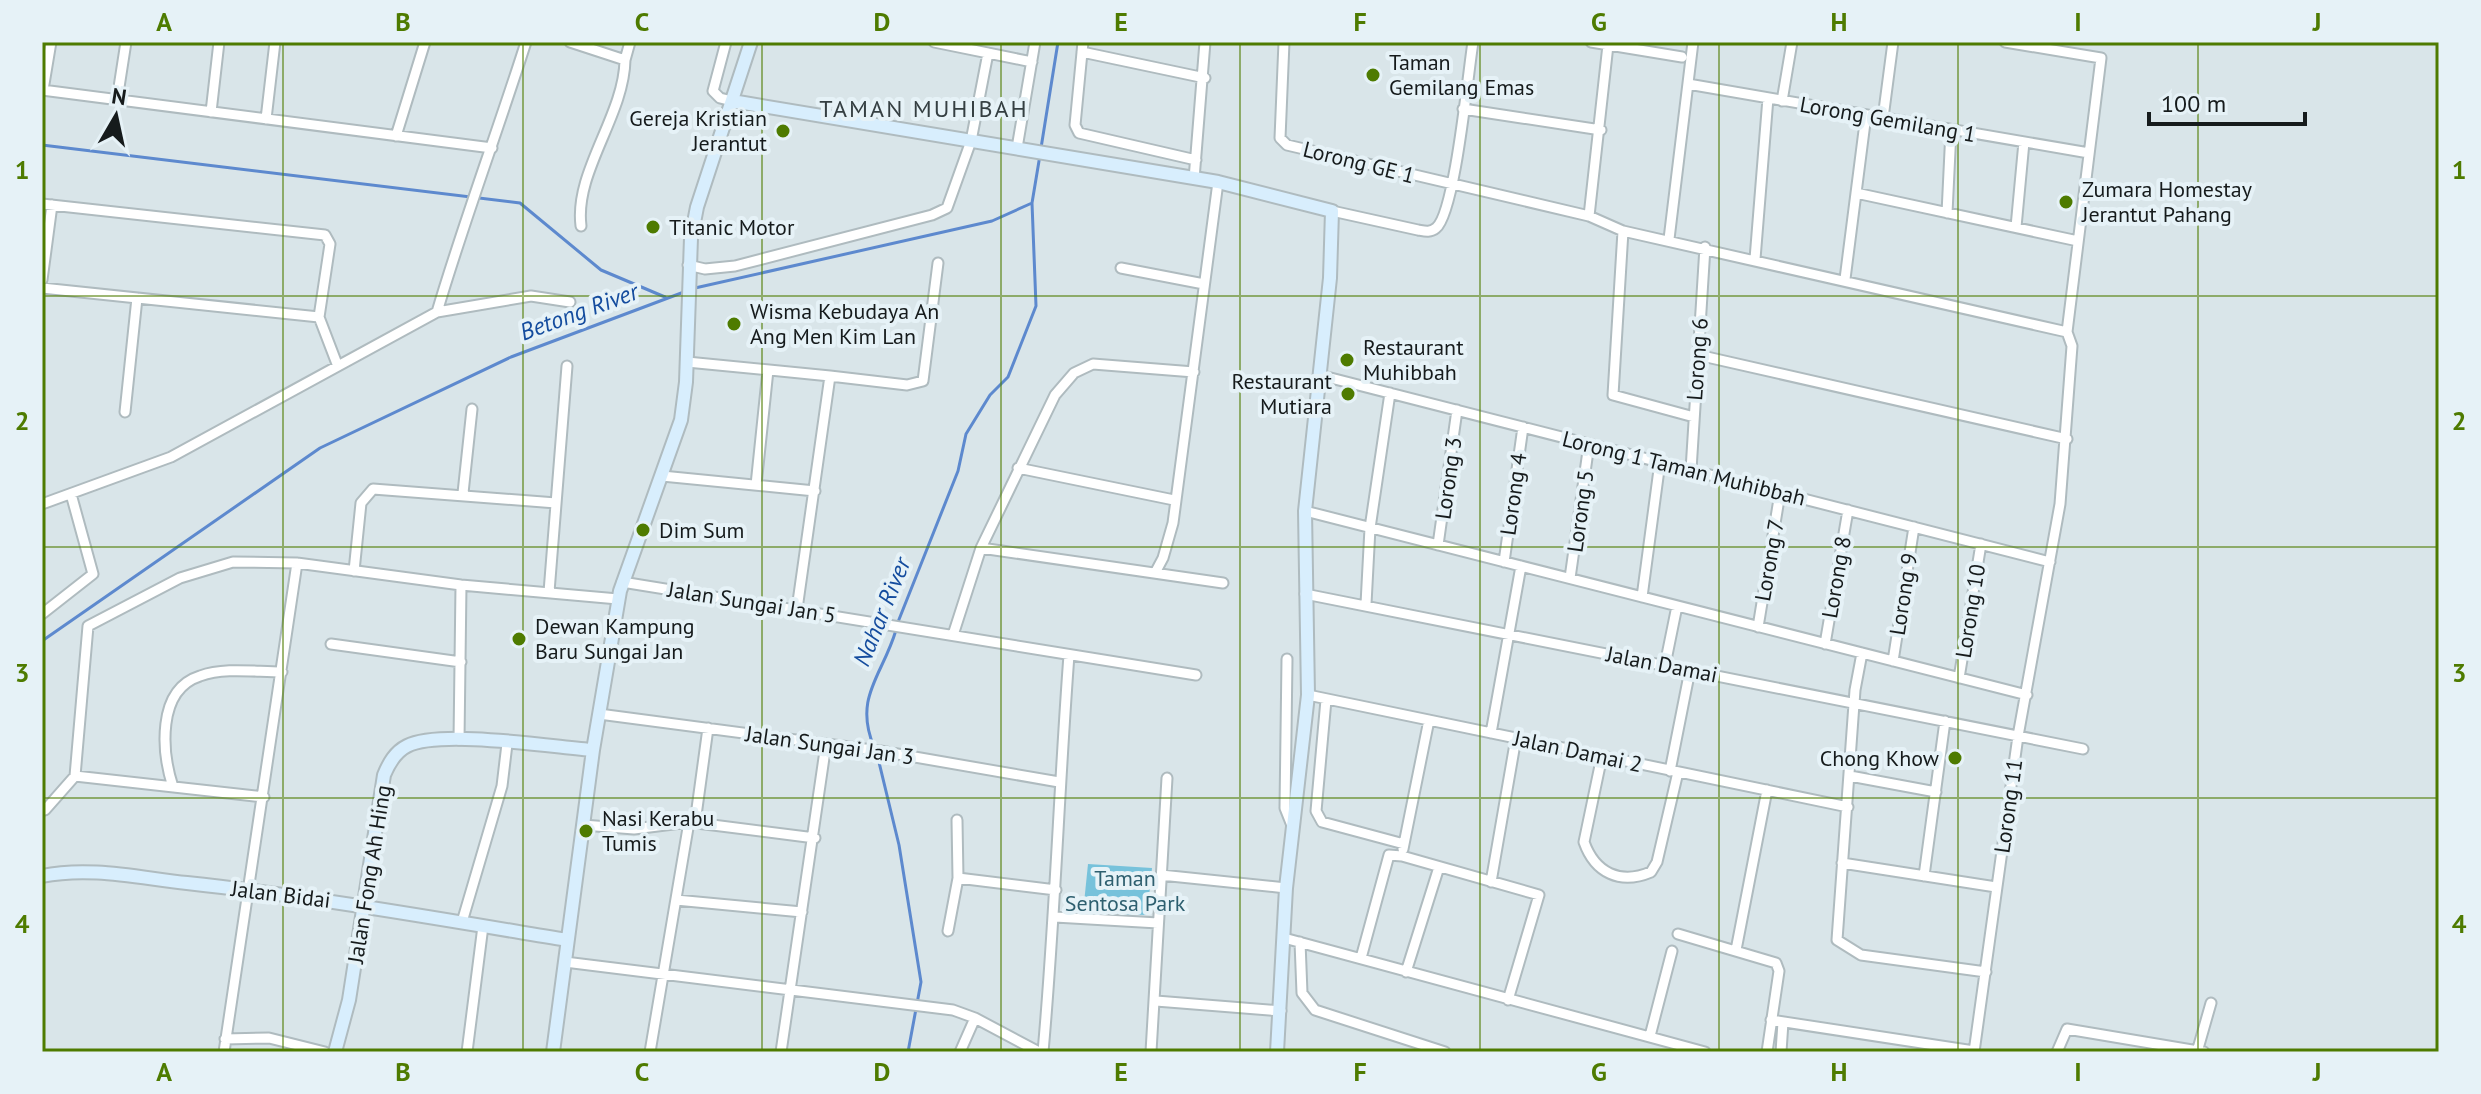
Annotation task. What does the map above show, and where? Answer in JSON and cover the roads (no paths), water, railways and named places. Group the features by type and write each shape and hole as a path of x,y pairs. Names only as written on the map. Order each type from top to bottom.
{"street":[{"path":"51,42 42,90 492,148"},
{"path":"117,100 126,42"},
{"path":"211,112 219,42"},
{"path":"266,119 275,42"},
{"path":"396,136 425,42"},
{"path":"437,312 466,213 492,148 526,42"},
{"path":"570,42 625,60"},
{"path":"581,226 582,197 623,87 630,42"},
{"path":"726,42 713,91 720,98 1218,182 1332,211 1431,231 1444,216 1452,185 1473,42"},
{"path":"553,1052 593,750 618,599 681,420 687,362 688,270 697,207 751,42"},
{"path":"934,42 1032,62"},
{"path":"1020,149 1035,42"},
{"path":"1194,179 1205,78 1205,42"},
{"name":"Lorong GE 1","path":"1284,42 1281,141 1452,185"},
{"path":"1591,42 1682,57"},
{"path":"1669,239 1693,42"},
{"path":"1782,101 1792,42"},
{"path":"1883,118 1893,42"},
{"name":"Lorong 11","path":"1974,1051 2018,736 2050,562 2067,439 2072,346 2067,332 2101,58 2005,42"},
{"path":"1589,216 1601,130 1608,45"},
{"path":"1196,160 1079,133 1075,125 1083,47 1205,78"},
{"path":"688,270 735,266 941,212 950,202 971,141 988,53"},
{"name":"Lorong Gemilang 1","path":"1688,84 2089,153"},
{"path":"1755,259 1768,98"},
{"path":"1463,109 1601,130"},
{"path":"1845,279 1866,115"},
{"path":"1947,213 1951,130"},
{"path":"2016,227 2024,142"},
{"path":"1155,573 1170,538 1218,182"},
{"path":"1452,185 1589,216 1623,231 1705,247 2067,332"},
{"path":"1856,193 2078,241"},
{"path":"42,280 47,205 319,232 330,244 319,317 337,364"},
{"path":"1277,1052 1286,888 1308,695 1305,511 1330,278 1332,211"},
{"path":"1623,231 1613,395 1694,417"},
{"name":"Lorong 6","path":"1691,470 1705,247"},
{"path":"687,362 907,385 923,381 938,263"},
{"path":"1121,268 1204,284"},
{"path":"42,288 319,317"},
{"path":"42,504 171,457 437,312 531,296 570,302"},
{"path":"125,412 137,298"},
{"path":"1698,355 2067,439"},
{"path":"953,635 981,548 1055,395 1082,367 1108,364 1194,372"},
{"path":"549,592 567,366"},
{"path":"756,485 768,370"},
{"name":"Lorong 1 Taman Muhibbah","path":"1319,375 2050,562"},
{"path":"797,609 830,376"},
{"path":"1366,604 1370,528 1390,393"},
{"path":"463,493 472,409"},
{"name":"Lorong 3","path":"1438,545 1457,410"},
{"name":"Lorong 4","path":"1504,562 1523,427"},
{"name":"Lorong 5","path":"1570,578 1589,444"},
{"path":"1642,597 1660,462"},
{"path":"1018,468 1174,500"},
{"path":"662,476 815,491"},
{"path":"354,571 365,495 382,488 556,503"},
{"name":"Lorong 7","path":"1758,627 1780,493"},
{"path":"42,614 93,574 71,494"},
{"name":"Lorong 8","path":"1825,644 1848,510"},
{"path":"1305,511 2027,695"},
{"name":"Lorong 9","path":"1893,661 1914,527"},
{"name":"Lorong 10","path":"1959,678 1981,544"},
{"path":"981,548 1223,583"},
{"path":"43,812 75,776 88,626 180,578 219,565 297,563 461,585 618,599"},
{"path":"224,1052 297,563"},
{"path":"1491,733 1521,566"},
{"name":"Jalan Sungai Jan 5","path":"622,582 1196,675"},
{"path":"459,740 461,585"},
{"name":"Jalan Damai","path":"1305,594 2083,749"},
{"path":"1665,665 1677,606"},
{"path":"331,644 461,662"},
{"path":"1862,653 1835,930 1837,940 1861,955 1986,972"},
{"path":"565,962 925,1007 975,1018 1041,1052 1055,917 1059,782 1069,655"},
{"path":"1287,659 1285,808 1293,828"},
{"path":"1602,756 1584,842 1597,867 1623,878 1651,872 1657,862 1690,670"},
{"path":"173,787 169,773 167,715 170,703 184,685 201,675 219,671 282,672"},
{"name":"Jalan Damai 2","path":"1308,695 1848,807"},
{"path":"1326,700 1316,811 1322,822 1404,844"},
{"name":"Jalan Sungai Jan 3","path":"599,714 880,751 1059,782"},
{"path":"1402,856 1429,720"},
{"path":"1924,876 1945,721"},
{"path":"650,1052 708,728"},
{"path":"1491,882 1516,738"},
{"name":"Jalan Fong Ah Hing","path":"335,1052 349,1000 384,775 390,762 408,746 459,740 593,750"},
{"path":"462,922 502,786 507,744"},
{"path":"781,1052 788,991 815,838 826,744"},
{"path":"75,776 264,797"},
{"path":"1850,776 1936,792"},
{"path":"1151,1052 1167,778"},
{"path":"1736,950 1767,790"},
{"path":"948,931 958,878 957,820"},
{"path":"583,825 634,829 692,822 815,838"},
{"path":"1361,958 1389,855 1539,895 1508,1000"},
{"path":"1842,863 1996,887"},
{"path":"1406,972 1439,867"},
{"name":"Jalan Bidai","path":"42,876 77,870 250,890 362,904 567,940"},
{"path":"1161,875 1286,888"},
{"path":"958,878 1056,890"},
{"path":"676,900 802,912"},
{"path":"1055,917 1158,923"},
{"path":"467,1052 483,926"},
{"path":"1678,934 1776,963 1779,971 1767,1052"},
{"path":"1284,938 1705,1052"},
{"path":"1300,942 1302,993 1315,1010 1445,1052"},
{"path":"1650,1036 1672,951"},
{"path":"1156,1001 1281,1011"},
{"path":"2057,1052 2067,1029 2199,1051 2211,1003"},
{"path":"960,1052 975,1018"},
{"path":"1771,1020 1974,1051"},
{"path":"1781,1052 1783,1022"},
{"path":"225,1039 269,1038 325,1052"}],"waterway":[{"name":"Betong River","path":"1041,148 1058,42"},
{"path":"42,145 520,203 601,270 665,297"},
{"name":"Nahar River","path":"898,622 958,471 966,434 990,395 1008,377 1036,306 1032,203 1040,155"},
{"name":"Betong River","path":"695,288 992,221 1032,203"},
{"name":"Betong River","path":"42,641 320,448 511,357 684,292"},
{"name":"Nahar River","path":"874,747 868,729 868,700 896,630"},
{"name":"Nahar River","path":"877,754 899,845 921,982 908,1052"}],"place":[{"name":"Taman Gemilang Emas","path":"1373,75"},
{"name":"Gereja Kristian Jerantut","path":"783,131"},
{"name":"Zumara Homestay Jerantut Pahang","path":"2066,202"},
{"name":"Titanic Motor","path":"653,227"},
{"name":"Wisma Kebudaya An Ang Men Kim Lan","path":"734,324"},
{"name":"Restaurant Muhibbah","path":"1347,360"},
{"name":"Restaurant Mutiara","path":"1348,394"},
{"name":"Dim Sum","path":"643,530"},
{"name":"Dewan Kampung Baru Sungai Jan","path":"519,639"},
{"name":"Chong Khow","path":"1955,758"},
{"name":"Nasi Kerabu Tumis","path":"586,831"}],"district":[{"name":"TAMAN MUHIBAH","path":"924,109"}],"park label":[{"name":"Taman Sentosa Park","path":"1125,890"}]}
